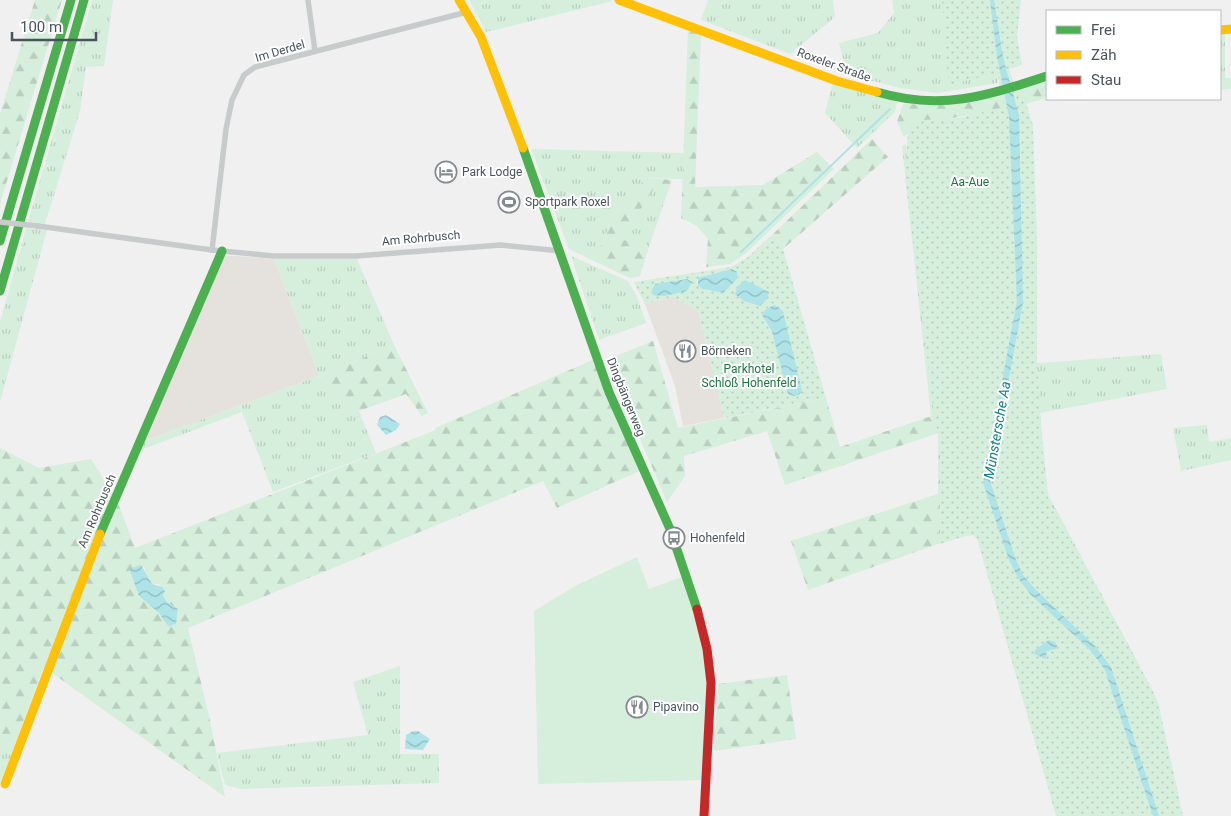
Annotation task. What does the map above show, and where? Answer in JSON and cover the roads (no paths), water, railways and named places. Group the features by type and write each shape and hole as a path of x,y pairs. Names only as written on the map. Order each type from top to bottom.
{"main road":[{"path":"0,241 71,0"},
{"path":"0,291 84,0"},
{"name":"Dingbängerweg","path":"459,0 481,37 562,251 609,392 670,529 703,631 710,664 711,683 704,816"},
{"name":"Roxeler Straße","path":"618,0 883,96 936,102 957,101 997,92 1046,76"},
{"path":"0,217 18,177"},
{"name":"Am Rohrbusch","path":"5,784 86,568 222,251"}],"street":[{"path":"308,0 315,51"},
{"name":"Im Derdel","path":"212,250 226,129 232,100 244,74 255,67 467,12"},
{"name":"Am Rohrbusch","path":"0,222 212,250 273,256 356,256 501,244 562,251"}],"water":[{"name":"Münstersche Aa","path":"990,0 994,0 1003,57 1019,115 1023,302 990,481 1015,557 1023,575 1035,589 1095,646 1111,667 1159,816 1153,816 1105,670 1091,651 1030,594 1018,578 1009,560 983,483 1017,301 1009,117 997,57"},
{"path":"732,269 737,272 738,278 723,293 703,289 698,285 698,278"},
{"path":"687,279 692,282 687,291 664,296 653,295 652,290 655,284"},
{"path":"745,280 769,292 766,300 760,306 744,301 735,294 737,287"},
{"path":"774,305 781,309 784,316 802,390 800,394 794,396 788,394 772,332 762,315 765,310"},
{"path":"386,415 400,424 396,430 386,435 377,425 380,417"},
{"path":"141,565 152,584 162,587 165,591 163,595 167,602 178,609 176,624 168,626 159,613 139,596 129,569"},
{"path":"1049,640 1055,642 1057,646 1056,649 1047,651 1046,659 1034,654 1035,650"},
{"path":"413,731 418,731 430,739 423,750 405,749 406,735"}],"waterway":[{"path":"741,252 890,109"}],"place":[{"name":"Park Lodge","path":"446,172"},
{"name":"Sportpark Roxel","path":"509,202"},
{"name":"Börneken","path":"685,351"},
{"name":"Hohenfeld","path":"674,538"},
{"name":"Pipavino","path":"637,707"}],"park label":[{"name":"Aa-Aue","path":"970,182"},
{"name":"Parkhotel Schloß Hohenfeld","path":"749,376"}]}
